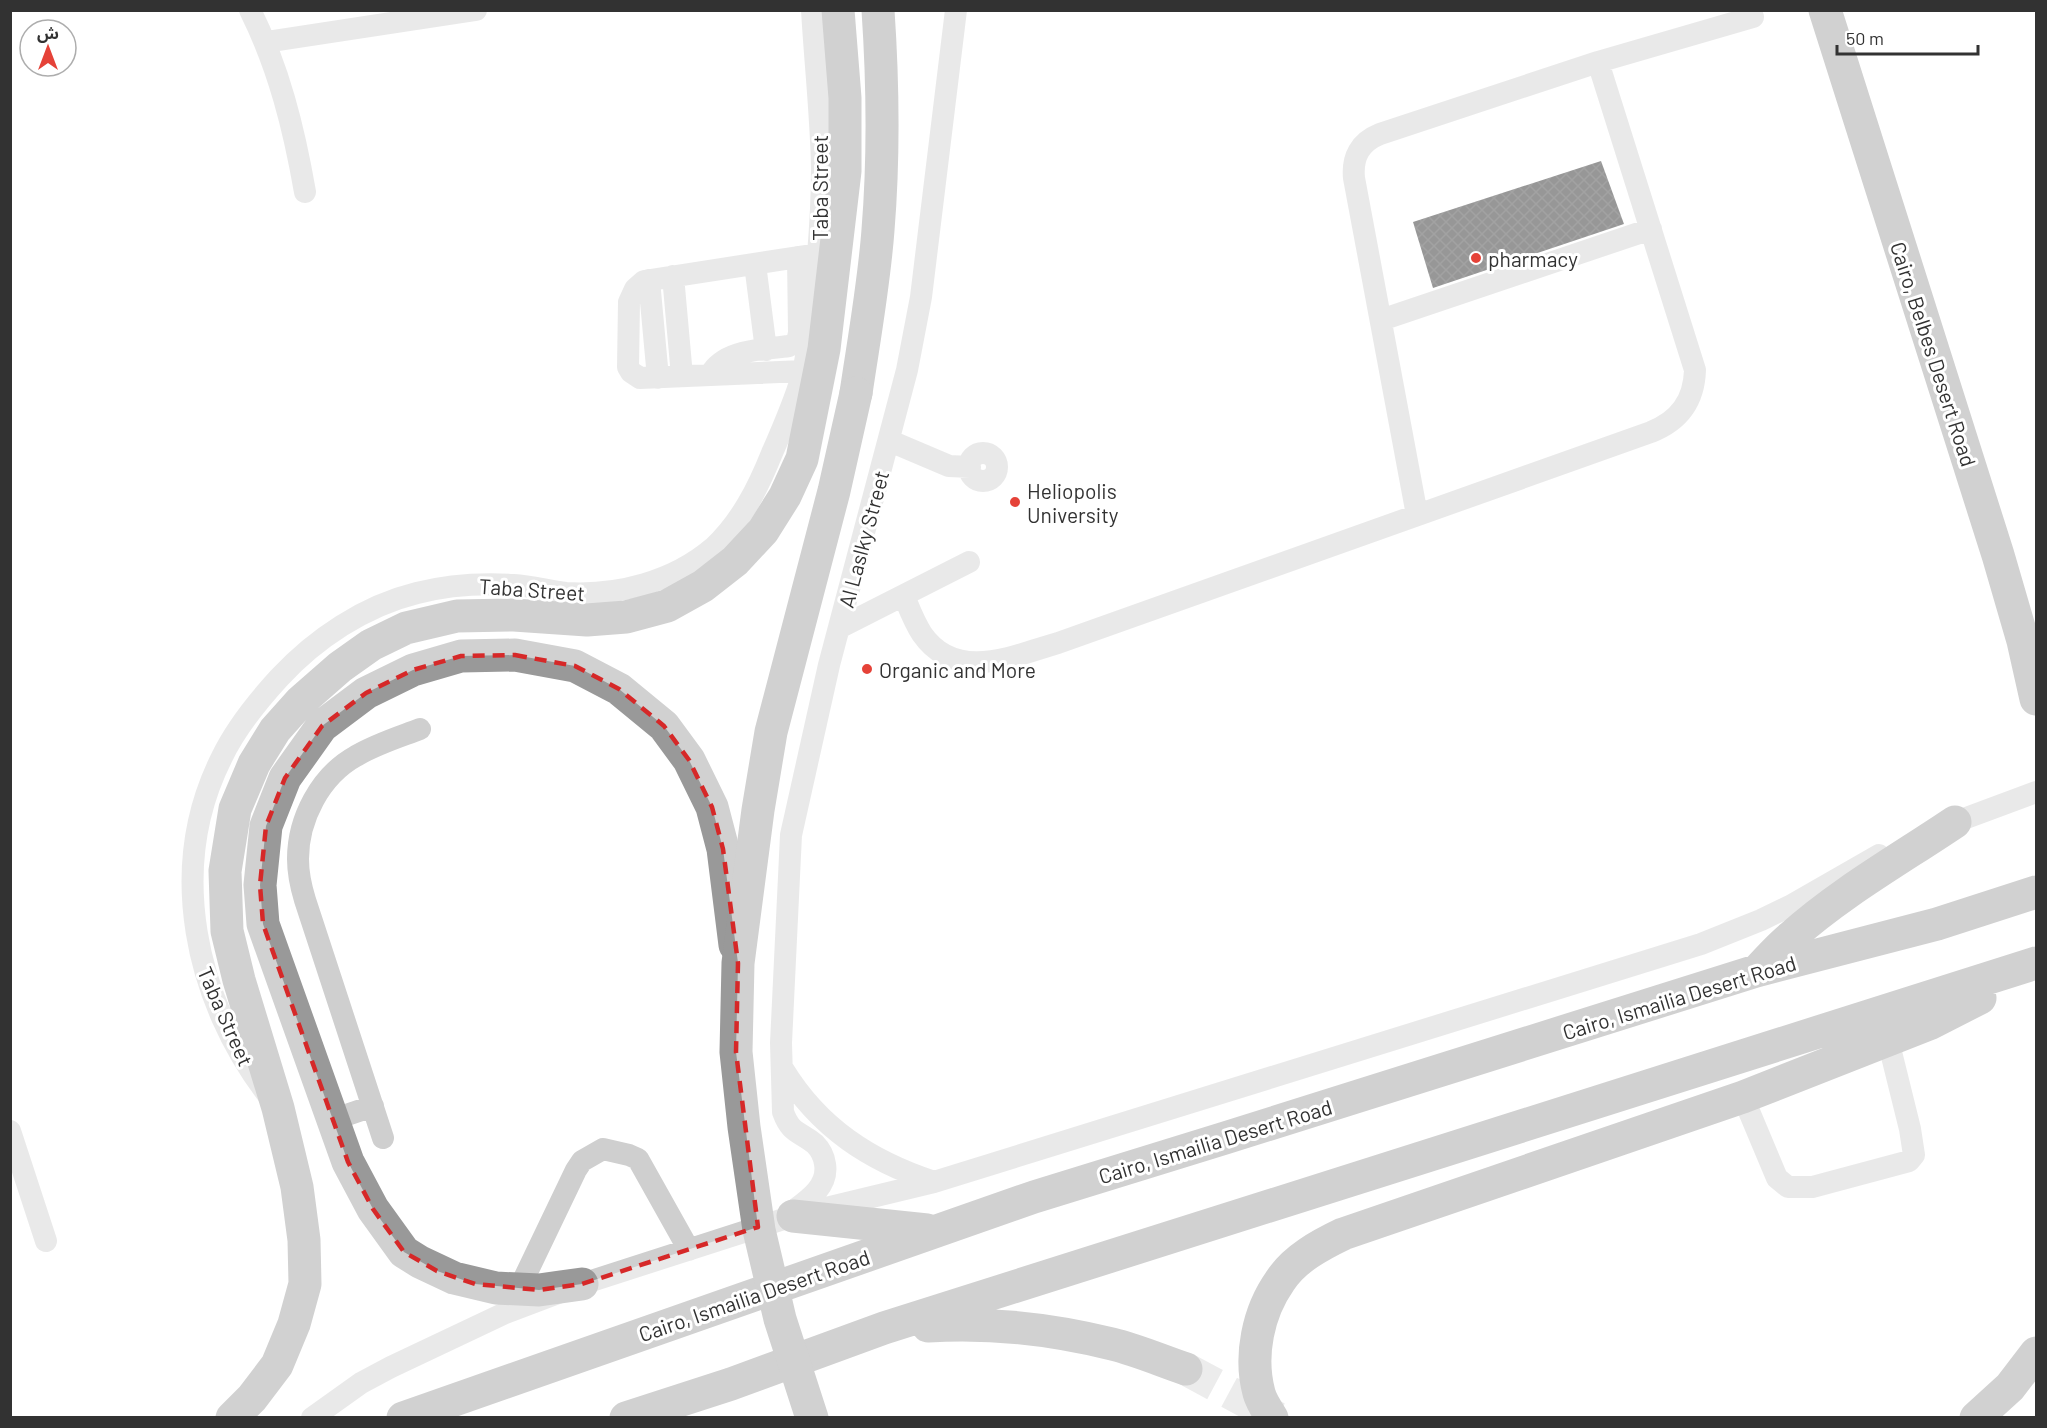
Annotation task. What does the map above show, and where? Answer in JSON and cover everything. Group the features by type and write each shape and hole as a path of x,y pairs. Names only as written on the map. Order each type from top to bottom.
{"highway":[{"path":"232,1418 252,1398 277,1365 294,1324 305,1284 304,1240 297,1187 278,1108 238,980 226,931 225,871 235,809 254,764 275,730 300,702 340,667 371,645 406,628 457,616 514,615 587,620 626,617 667,606 703,586 735,561 768,522 785,496 802,459 824,349 833,170 845,98 838,10"},
{"path":"812,1418 780,1319 759,1230 736,1052 738,963 758,810 771,732 834,491 856,393 869,307 878,230 882,159 883,82 878,10"},
{"name":"Cairo, Belbes Desert Road","path":"1825,10 1998,555 2037,699"},
{"path":"582,1284 518,1291 454,1278 404,1252 387,1231 359,1186 332,1119 263,924 260,885 266,826 285,778 322,726 366,693 413,670 461,656 515,655 575,666 619,689 664,726 689,760 712,807 723,849 738,963"},
{"path":"1756,971 1790,937 1848,892 1955,822"},
{"name":"Cairo, Ismailia Desert Road","path":"403,1418 1034,1197 1756,971 1937,924 2037,892"},
{"path":"626,1418 731,1384 884,1329 2037,963"},
{"path":"1272,1418 1259,1395 1256,1378 1258,1330 1280,1280 1298,1262 1322,1244 1343,1234 1743,1097 1929,1024 2037,968"},
{"path":"788,1218 935,1231"},
{"path":"884,1329 961,1324 1038,1329 1113,1344 1186,1369"},
{"path":"1976,1418 2010,1387 2037,1353"}],"street":[{"path":"250,10 266,42 290,116 305,192"},
{"name":"Taba Street","path":"278,1108 250,1072 237,1049 206,977 197,944 193,865 201,813 222,757 256,704 289,668 326,635 369,610 416,593 464,585 514,585 565,592 608,592 646,584 681,569 713,547 739,519 758,487 796,396 811,325 808,255 833,170 812,10"},
{"name":"Al Laslky Street","path":"788,1218 818,1191 826,1168 822,1153 817,1146 794,1131 783,1112 781,1043 791,835 839,628 907,370 921,297 956,10"},
{"path":"266,42 471,11"},
{"path":"1418,515 1353,169 1358,151 1364,144 1380,135 1598,62 1753,17"},
{"path":"904,596 922,634 935,647 950,657 968,662 986,663 1058,643 1664,427 1675,419 1691,397 1695,370 1598,62"},
{"path":"1381,320 1651,229"},
{"path":"710,375 714,366 727,357 793,345 799,338 808,255 649,280 658,378 803,371"},
{"path":"755,264 766,350"},
{"path":"673,276 682,376"},
{"path":"890,441 950,466 970,467"},
{"path":"839,628 969,562"},
{"path":"383,1138 305,900 298,860 299,840 304,820 313,801 338,769 372,747 420,729"},
{"path":"312,1418 361,1383 391,1367 503,1314 582,1284 788,1218 934,1182 1701,944 1790,906 1863,863 1955,822 2037,792"},
{"path":"1743,1097 1778,1178 1788,1187 1812,1186 1909,1161 1914,1155 1910,1129 1888,1040"},
{"path":"782,1068 807,1104 840,1134 885,1163 934,1182"},
{"path":"332,1119 373,1106"},
{"path":"10,1131 46,1241"},
{"path":"518,1291 576,1170 582,1161 603,1149 638,1159 689,1250"}],"highlighted area":[{"path":"515,655 575,666 619,689 664,726 689,760 712,807 723,849 738,963 736,1052 758,1227 582,1284 539,1290 475,1284 437,1271 404,1252 373,1209 348,1162 263,924 260,885 266,826 285,778 322,726 366,693 413,670 461,656"}],"building":[{"name":"pharmacy","path":"1601,161 1624,224 1433,288 1413,222"}],"tunnel":[{"path":"1186,1369 1277,1418"}],"place":[{"name":"pharmacy","path":"1476,258"},
{"name":"Heliopolis University","path":"1015,502"},
{"name":"Organic and More","path":"867,669"}]}
